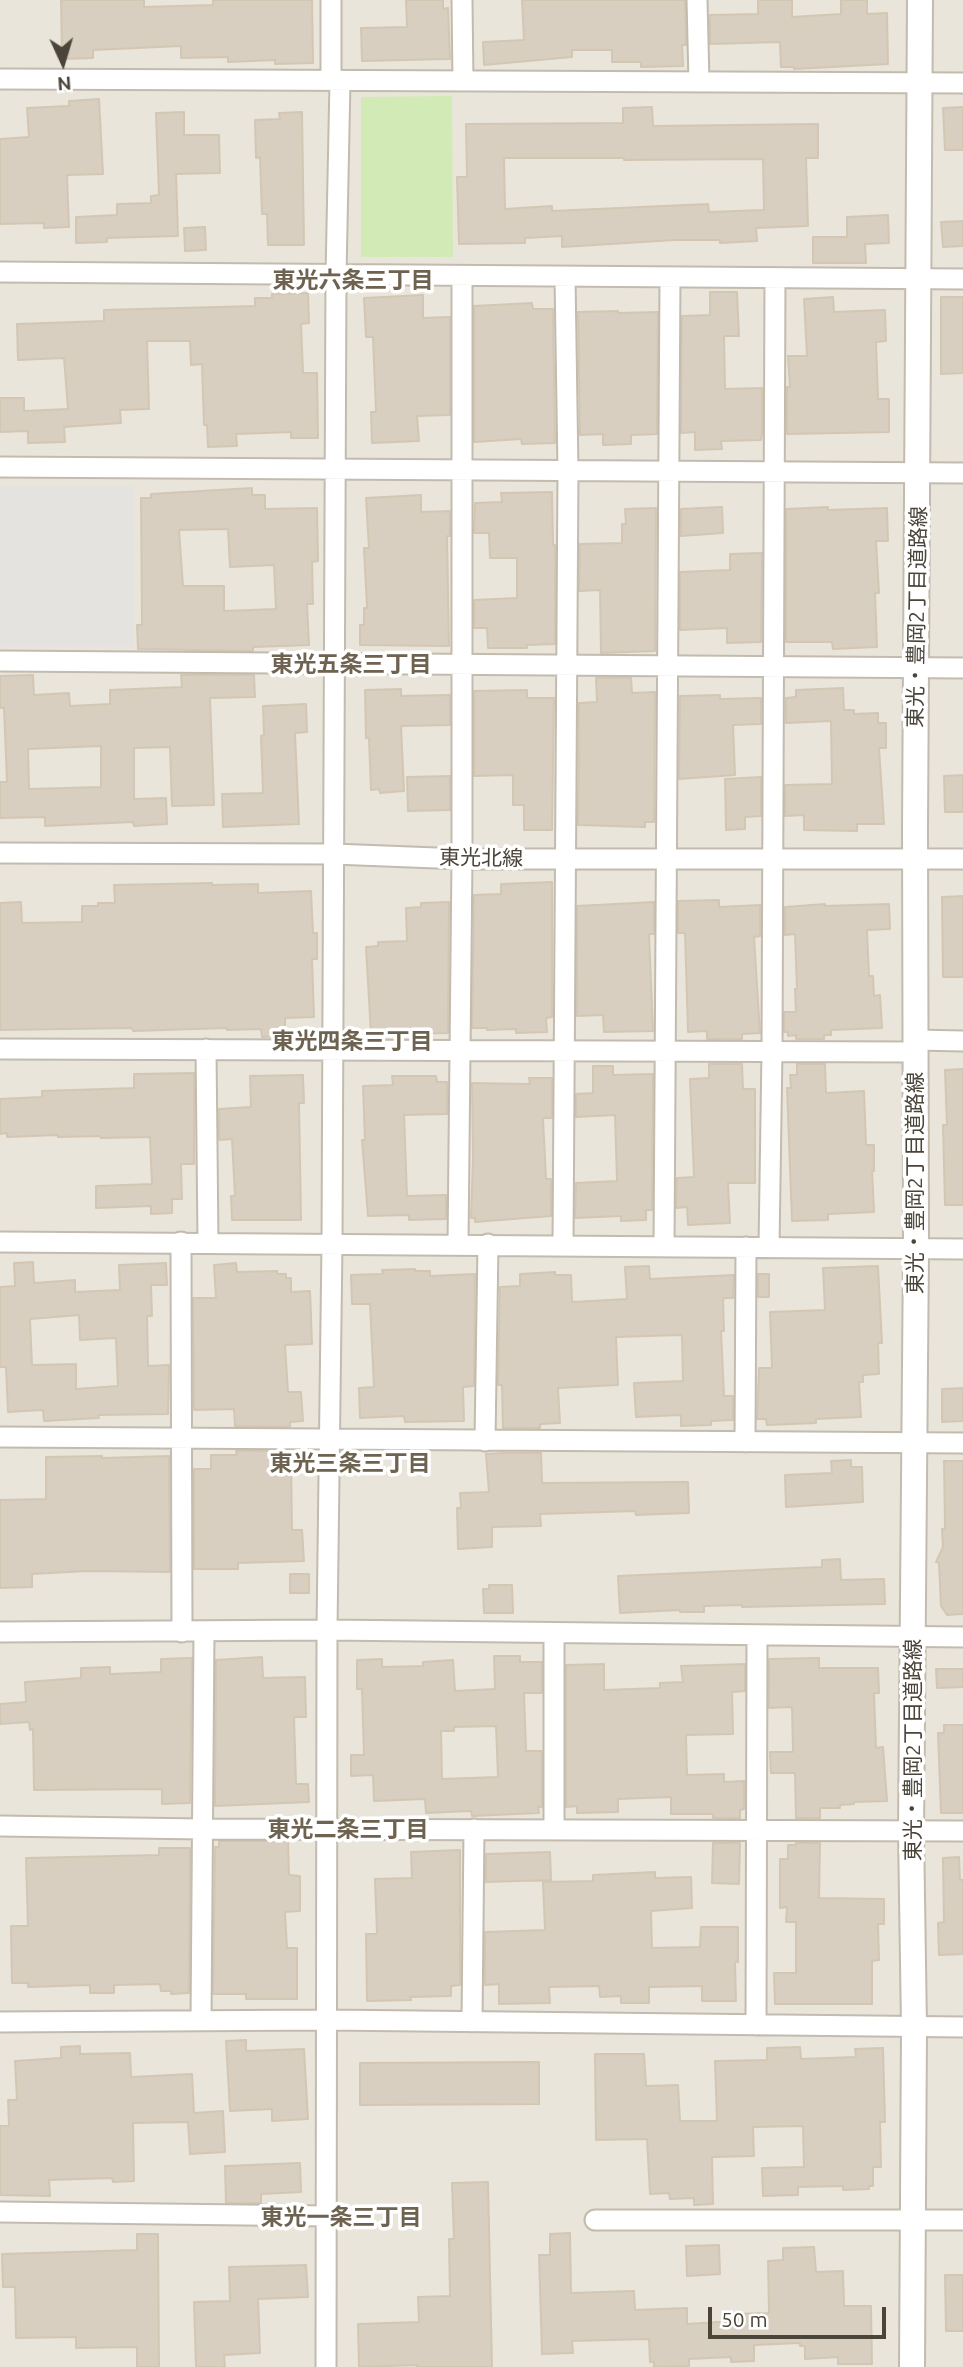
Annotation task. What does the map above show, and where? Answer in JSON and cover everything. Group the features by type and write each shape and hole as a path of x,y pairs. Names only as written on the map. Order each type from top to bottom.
{"street":[{"path":"326,2367 327,1630 336,663 335,80 331,0"},
{"path":"462,0 463,81"},
{"path":"698,0 699,82"},
{"name":"東光・豊岡2丁目道路線","path":"912,2367 914,2026 911,1830 916,1249 916,668 919,472 917,278 920,0"},
{"path":"0,79 963,83"},
{"path":"0,272 963,279"},
{"path":"458,1244 462,859 462,276"},
{"path":"563,1244 568,471 565,277"},
{"path":"664,1247 670,278"},
{"path":"769,1247 775,278"},
{"path":"0,467 963,473"},
{"path":"0,661 963,668"},
{"name":"東光北線","path":"0,853 333,855 462,859 963,859"},
{"path":"0,1049 772,1051 915,1046 963,1041"},
{"path":"206,1049 208,1243"},
{"path":"0,1242 963,1249"},
{"path":"181,1242 182,1632"},
{"path":"485,1441 488,1244"},
{"path":"745,1442 746,1247"},
{"path":"0,1437 963,1443"},
{"path":"0,1632 327,1630 963,1637"},
{"path":"201,2021 204,1632"},
{"path":"554,1633 554,1829"},
{"path":"756,2025 757,1636"},
{"path":"0,1826 963,1831"},
{"path":"472,2022 474,1829"},
{"path":"0,2022 327,2020 963,2027"},
{"path":"0,2212 327,2216"},
{"path":"595,2220 963,2220"}],"shaded area":[{"path":"0,0 963,0 963,2367 0,2367"},
{"path":"0,486 133,486 133,647 0,647"}],"green space":[{"path":"452,96 453,257 361,257 361,97"}],"building":[{"path":"61,0 144,0 144,7 213,5 213,0 312,0 313,63 275,64 275,60 228,62 228,57 181,58 181,46 93,50 93,58 62,59"},
{"path":"406,0 443,0 443,9 448,8 450,59 362,61 361,28 407,27"},
{"path":"522,0 685,0 686,45 682,45 683,66 641,67 641,62 612,62 612,50 572,50 572,57 484,65 483,42 524,40"},
{"path":"758,0 792,0 792,17 841,14 841,0 867,0 867,14 887,13 888,64 794,69 781,67 780,42 710,44 710,15 758,14"},
{"path":"99,99 103,174 67,175 69,227 44,228 44,223 0,224 0,139 29,137 27,108 69,106 69,101"},
{"path":"652,107 653,126 818,124 818,158 806,158 808,226 756,228 757,241 720,243 720,240 675,240 562,247 562,236 525,238 525,243 459,244 457,177 467,177 466,124 623,123 623,108","holes":["504,158 763,159 764,210 709,212 708,204 552,211 552,206 505,209"]},
{"path":"963,107 963,150 945,150 943,108"},
{"path":"184,112 184,135 219,135 220,173 176,174 178,236 107,238 107,242 76,243 76,217 117,215 117,204 151,203 151,196 159,195 156,113"},
{"path":"302,112 304,245 268,245 267,214 262,214 260,157 256,158 255,120 280,119 279,113"},
{"path":"888,215 889,243 865,244 866,263 813,263 813,237 847,237 847,217"},
{"path":"963,221 963,246 943,247 941,222"},
{"path":"205,227 206,250 185,251 184,228"},
{"path":"710,292 737,292 739,336 724,336 725,389 762,388 762,434 761,440 721,441 722,449 695,450 695,432 681,433 682,316 710,315"},
{"path":"308,293 309,323 301,324 303,373 317,373 318,438 291,438 291,432 236,434 237,446 208,447 207,425 204,425 202,364 191,365 190,341 147,341 149,409 120,410 121,423 64,427 65,442 28,443 28,431 0,432 0,398 24,398 24,411 68,409 64,358 18,360 17,324 104,321 104,310 255,306 255,298 272,298 272,294"},
{"path":"423,295 423,318 450,317 450,415 417,416 419,441 372,443 371,412 376,412 373,337 366,337 364,298"},
{"path":"833,297 834,312 885,310 886,341 876,342 878,399 889,399 889,432 787,434 787,387 790,387 788,356 807,356 804,299"},
{"path":"941,297 963,297 963,373 941,374"},
{"path":"532,303 533,309 553,309 555,443 522,444 521,439 474,442 474,306"},
{"path":"578,312 658,312 657,434 631,435 631,444 603,445 603,434 580,435"},
{"path":"252,488 252,495 265,495 265,509 317,508 318,561 312,562 313,604 307,604 309,645 253,647 253,651 138,649 137,625 142,625 141,498 151,498 151,494","holes":["228,529 230,567 274,565 276,609 224,611 224,586 183,586 179,530"]},
{"path":"552,492 555,644 527,645 527,648 488,648 487,628 474,628 474,600 517,598 517,558 490,558 489,533 474,533 475,503 502,502 501,493"},
{"path":"421,495 421,512 450,511 450,536 447,536 449,646 360,645 360,625 364,625 364,608 367,608 364,548 369,548 366,498"},
{"path":"722,507 723,533 681,536 681,509"},
{"path":"828,507 828,510 887,508 888,541 876,541 879,593 875,593 877,647 833,649 832,642 786,642 786,509"},
{"path":"656,508 655,651 601,653 600,590 579,591 580,544 622,543 622,524 626,524 625,509"},
{"path":"762,553 761,642 727,643 727,628 680,630 680,572 730,570 730,554"},
{"path":"33,675 34,695 69,693 70,706 110,704 110,690 182,687 181,675 254,675 255,697 210,698 214,805 172,806 170,747 134,748 134,799 166,798 167,824 134,826 133,822 45,826 45,817 0,818 0,782 7,782 4,708 0,708 0,676","holes":["101,746 101,787 29,789 28,749"]},
{"path":"596,678 631,678 632,693 655,692 654,822 645,822 645,827 578,825 579,703 597,702"},
{"path":"843,688 844,710 854,710 854,714 878,713 878,723 886,723 886,748 879,748 884,824 857,824 857,831 804,830 804,815 785,816 785,785 832,784 831,721 786,723 786,698 796,697 796,690"},
{"path":"401,689 401,696 450,695 450,725 401,726 404,791 380,793 379,789 371,790 365,690"},
{"path":"527,690 527,698 554,698 552,830 524,830 524,805 513,805 513,775 474,776 474,691"},
{"path":"720,695 720,699 761,698 761,724 733,725 735,775 679,779 680,696"},
{"path":"306,704 307,732 295,733 299,824 223,827 222,794 263,793 263,706"},
{"path":"963,775 963,812 945,812 944,776"},
{"path":"450,776 450,810 408,811 407,777"},
{"path":"761,777 761,816 745,817 745,829 726,830 725,779"},
{"path":"552,882 552,1017 546,1018 547,1032 516,1033 516,1029 472,1028 474,895 501,894 501,884"},
{"path":"258,884 258,893 311,891 313,933 317,933 317,959 312,959 314,1017 285,1018 285,1036 262,1037 261,1029 227,1028 133,1031 132,1028 0,1030 0,903 21,902 22,923 82,922 82,906 115,903 114,885"},
{"path":"963,896 963,977 943,977 942,897"},
{"path":"719,900 719,907 760,905 760,936 754,937 760,1033 742,1034 742,1039 707,1039 707,1031 688,1032 685,933 678,933 678,901"},
{"path":"449,902 448,1033 371,1035 366,947 378,946 378,942 407,941 406,908 421,907 421,903"},
{"path":"654,902 654,934 649,934 653,1031 604,1032 603,1015 577,1016 577,906"},
{"path":"889,904 890,929 867,930 869,976 873,976 874,996 880,995 882,1028 831,1030 831,1035 824,1035 824,1039 796,1039 796,1035 788,1036 788,1032 784,1032 784,1012 796,1012 797,989 795,934 785,935 785,907"},
{"path":"709,1064 742,1064 743,1089 755,1089 755,1183 728,1183 730,1223 688,1225 687,1207 676,1208 677,1178 694,1177 690,1079 709,1078"},
{"path":"797,1064 825,1064 826,1093 864,1091 866,1145 874,1145 874,1212 828,1214 828,1220 792,1221 787,1088 791,1088 790,1075 797,1075"},
{"path":"593,1066 613,1066 613,1075 653,1074 652,1210 646,1210 646,1220 621,1221 621,1216 575,1218 576,1183 617,1181 615,1115 576,1117 576,1094 593,1093"},
{"path":"963,1069 963,1205 945,1205 945,1070"},
{"path":"194,1073 194,1164 181,1164 182,1199 172,1199 172,1213 151,1214 151,1206 96,1208 96,1186 152,1184 150,1137 7,1137 7,1133 0,1134 0,1099 42,1097 42,1091 134,1088 134,1074"},
{"path":"303,1075 304,1103 299,1103 301,1220 232,1220 231,1196 235,1196 232,1139 219,1140 219,1109 251,1107 250,1076"},
{"path":"392,1076 436,1076 437,1082 447,1082 447,1114 404,1115 407,1196 446,1195 446,1219 409,1220 409,1215 368,1216 362,1140 365,1140 363,1086 393,1085"},
{"path":"529,1078 552,1078 552,1118 543,1118 546,1179 551,1179 551,1216 475,1222 475,1218 471,1218 472,1083 530,1084"},
{"path":"33,1262 34,1283 75,1280 75,1292 120,1290 119,1265 166,1263 167,1285 151,1285 152,1316 147,1316 148,1366 169,1365 168,1414 98,1415 99,1418 44,1421 43,1410 8,1412 6,1367 0,1367 0,1287 15,1286 14,1263","holes":["79,1315 80,1340 116,1338 118,1386 76,1389 76,1364 32,1365 30,1319"]},
{"path":"236,1263 237,1272 277,1271 278,1274 286,1274 286,1278 291,1278 291,1292 310,1291 312,1344 285,1345 288,1392 301,1392 303,1421 290,1422 290,1427 235,1426 234,1409 194,1410 193,1298 216,1298 214,1265"},
{"path":"649,1266 650,1279 734,1275 733,1298 724,1298 723,1301 724,1331 721,1331 724,1396 733,1396 733,1420 711,1421 711,1425 681,1426 681,1415 636,1417 634,1383 683,1381 682,1335 616,1337 618,1385 558,1388 560,1423 540,1424 540,1428 503,1428 502,1385 498,1385 500,1287 520,1286 520,1274 555,1272 555,1275 571,1275 572,1302 627,1299 625,1267"},
{"path":"878,1266 882,1343 878,1343 879,1374 863,1375 863,1382 859,1382 861,1417 816,1419 816,1423 767,1425 766,1419 757,1419 759,1368 772,1368 770,1312 825,1310 823,1268"},
{"path":"415,1269 430,1271 430,1276 475,1274 474,1386 463,1387 464,1421 405,1422 404,1416 360,1418 359,1388 374,1387 370,1304 352,1304 351,1275"},
{"path":"758,1274 769,1274 769,1297 758,1297"},
{"path":"963,1388 963,1421 942,1422 942,1389"},
{"path":"236,1451 280,1451 280,1458 291,1459 292,1530 302,1530 304,1561 238,1563 238,1569 194,1569 194,1469 211,1469 211,1455 237,1455"},
{"path":"541,1453 542,1483 688,1482 689,1513 636,1515 635,1511 540,1514 541,1526 492,1527 492,1547 458,1549 457,1508 461,1508 460,1493 489,1492 486,1454"},
{"path":"169,1456 170,1572 88,1571 32,1574 32,1587 0,1588 0,1500 46,1499 46,1457"},
{"path":"851,1460 851,1467 862,1467 863,1502 786,1507 785,1475 832,1473 831,1461"},
{"path":"944,1461 963,1461 963,1614 947,1615 941,1606 939,1563 936,1562 943,1547 942,1529 945,1529"},
{"path":"840,1559 841,1580 884,1579 885,1604 704,1606 704,1612 680,1610 620,1613 618,1576 822,1567 822,1560"},
{"path":"290,1574 309,1574 309,1593 290,1593"},
{"path":"489,1585 512,1585 513,1613 484,1613 483,1589 489,1589"},
{"path":"494,1656 520,1656 520,1662 542,1662 542,1693 524,1693 526,1751 542,1751 542,1807 538,1807 539,1813 472,1816 471,1811 426,1813 425,1799 374,1801 373,1775 351,1776 351,1755 364,1755 362,1689 357,1689 357,1660 382,1659 382,1667 423,1666 423,1662 453,1660 455,1691 495,1689","holes":["496,1726 498,1777 442,1779 441,1731 454,1731 454,1727"]},
{"path":"262,1657 263,1678 305,1677 306,1717 294,1717 296,1784 308,1784 309,1802 215,1806 216,1660"},
{"path":"192,1658 190,1803 162,1804 162,1789 34,1790 33,1729 30,1730 29,1722 0,1724 0,1704 26,1702 25,1682 81,1678 81,1668 110,1667 110,1674 161,1672 161,1659"},
{"path":"819,1658 819,1668 878,1668 879,1693 874,1693 876,1748 883,1747 887,1801 854,1802 840,1805 840,1808 820,1808 820,1818 796,1818 795,1773 771,1773 770,1752 793,1752 792,1707 769,1708 769,1659"},
{"path":"604,1664 604,1690 660,1688 660,1683 683,1682 681,1666 745,1664 745,1691 732,1692 733,1734 686,1735 687,1775 724,1774 724,1782 744,1781 744,1809 740,1810 740,1818 713,1818 713,1814 671,1814 671,1797 618,1799 618,1812 577,1813 577,1806 566,1807 566,1665"},
{"path":"936,1669 963,1669 963,1687 937,1688"},
{"path":"944,1725 963,1725 963,1813 941,1813 938,1733 944,1733"},
{"path":"219,1841 288,1841 289,1875 300,1876 300,1911 285,1912 287,1948 297,1948 297,1999 246,1999 246,1994 213,1994 215,1847 219,1847"},
{"path":"713,1843 740,1843 739,1884 712,1883"},
{"path":"820,1843 819,1898 884,1899 884,1924 878,1924 879,1960 872,1961 872,2004 775,2004 774,1973 796,1973 796,1922 786,1922 787,1907 780,1908 780,1859 788,1859 788,1845"},
{"path":"159,1848 190,1848 189,1993 171,1994 171,1991 161,1991 160,1984 114,1985 114,1993 90,1993 90,1985 28,1987 28,1983 12,1983 11,1926 28,1926 26,1858 159,1855"},
{"path":"460,1850 460,1985 451,1986 451,1996 367,2001 366,1934 377,1934 375,1879 412,1878 411,1852"},
{"path":"550,1852 551,1880 486,1882 486,1854"},
{"path":"959,1857 960,1880 963,1880 963,1954 939,1955 938,1923 944,1922 943,1858"},
{"path":"655,1872 655,1878 691,1877 692,1908 651,1911 652,1948 700,1947 701,1927 738,1927 736,2001 702,2001 702,1986 649,1987 649,2003 621,2003 621,1996 600,1997 599,1986 549,1987 550,2003 499,2004 499,1984 485,1985 485,1932 545,1930 543,1882 593,1881 593,1875"},
{"path":"246,2040 246,2051 304,2049 308,2119 272,2121 272,2109 230,2111 226,2041"},
{"path":"80,2046 80,2054 130,2053 131,2077 192,2074 194,2113 223,2111 225,2152 190,2154 188,2122 133,2123 134,2181 113,2182 112,2178 49,2180 50,2196 0,2195 0,2126 9,2126 8,2100 17,2100 15,2061 61,2058 61,2047"},
{"path":"800,2047 801,2059 856,2057 855,2049 883,2048 885,2122 880,2122 881,2167 873,2167 873,2186 869,2186 869,2189 843,2190 843,2186 798,2187 798,2195 763,2196 762,2168 804,2167 803,2126 753,2127 754,2156 712,2157 713,2204 694,2205 694,2198 670,2199 669,2193 650,2194 647,2139 596,2140 595,2054 644,2054 646,2086 678,2085 680,2121 717,2121 715,2061 767,2060 767,2048"},
{"path":"539,2062 539,2104 360,2105 360,2063"},
{"path":"300,2163 301,2192 261,2194 261,2203 226,2203 225,2166"},
{"path":"488,2182 492,2367 359,2367 358,2324 419,2322 418,2297 450,2296 449,2239 454,2239 452,2183"},
{"path":"570,2233 571,2293 634,2291 635,2310 687,2308 687,2324 734,2321 734,2314 769,2313 768,2261 783,2260 783,2248 814,2247 816,2272 843,2271 844,2306 871,2306 872,2364 838,2364 838,2357 805,2359 805,2346 800,2346 800,2343 754,2345 754,2361 731,2362 731,2357 689,2359 689,2366 654,2367 654,2362 650,2362 649,2339 572,2341 573,2353 542,2354 539,2255 550,2255 550,2234"},
{"path":"137,2234 158,2234 159,2367 137,2367 137,2347 76,2348 76,2337 16,2338 15,2287 3,2287 2,2254 137,2250"},
{"path":"719,2245 720,2274 687,2276 686,2246"},
{"path":"306,2265 308,2297 258,2299 260,2353 224,2355 225,2367 196,2367 194,2302 230,2301 229,2267"},
{"path":"945,2275 963,2275 963,2331 946,2331"}],"district":[{"name":"東光六条三丁目","path":"353,280"},
{"name":"東光五条三丁目","path":"351,664"},
{"name":"東光四条三丁目","path":"352,1041"},
{"name":"東光三条三丁目","path":"350,1463"},
{"name":"東光二条三丁目","path":"348,1829"},
{"name":"東光一条三丁目","path":"341,2217"}]}
